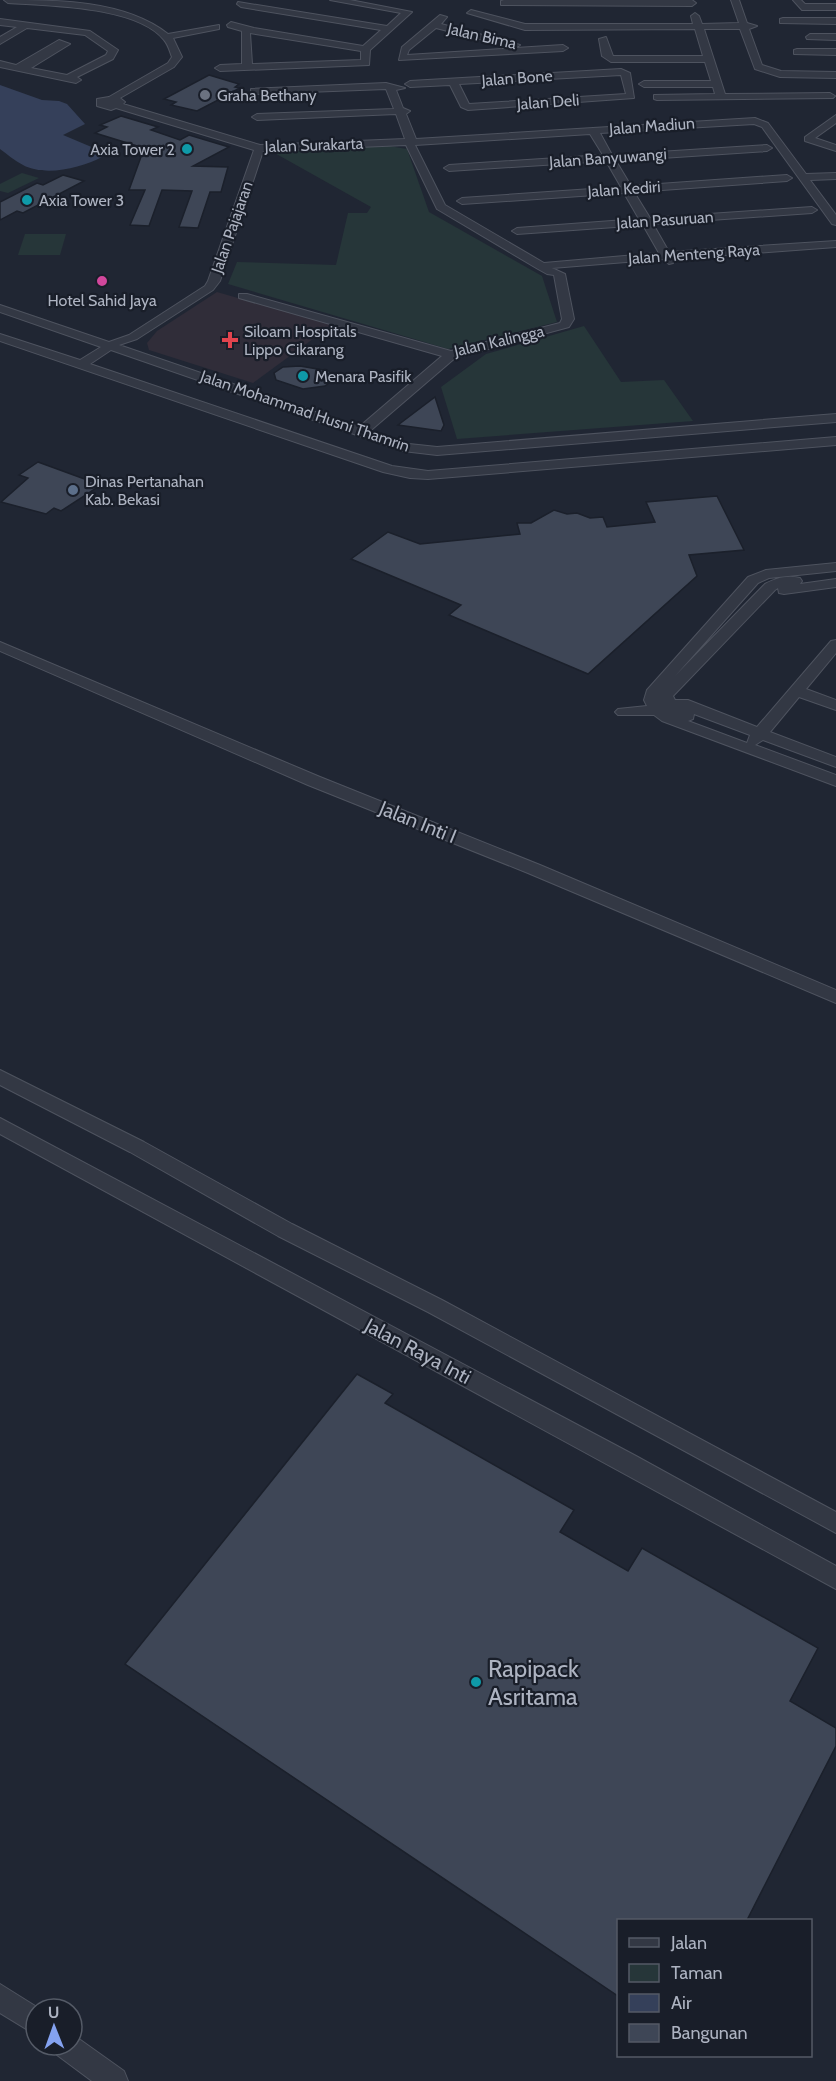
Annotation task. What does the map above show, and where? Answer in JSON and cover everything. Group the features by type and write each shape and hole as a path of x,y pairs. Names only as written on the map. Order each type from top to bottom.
{"street":[{"path":"8,0 108,7 139,13 155,19 171,36 235,14 387,30"},
{"path":"334,0 408,12 365,49"},
{"path":"735,0 748,26"},
{"path":"744,0 758,67 781,72 836,73"},
{"path":"797,0 801,7 836,8"},
{"path":"483,15 507,2 691,1 721,97"},
{"path":"0,33 45,2"},
{"path":"0,41 25,25 45,2"},
{"path":"471,13 525,27 748,26"},
{"path":"235,14 249,31 298,39 299,45 338,44 365,49"},
{"path":"483,15 519,14"},
{"path":"683,14 695,14"},
{"path":"409,69 405,50 444,17"},
{"path":"783,21 836,21"},
{"path":"804,21 816,52"},
{"path":"0,22 91,34 113,51 113,55 73,79 0,64"},
{"name":"Jalan Bima","path":"436,25 510,45 558,45 563,48 469,54"},
{"path":"247,67 249,31"},
{"name":"Jalan Surakarta","path":"171,36 184,46 186,57 179,66 116,101 259,148 413,140"},
{"path":"810,37 836,37"},
{"path":"692,38 703,38"},
{"path":"254,91 392,86 409,69 469,54 485,39"},
{"path":"614,39 599,39 608,57 709,59"},
{"path":"220,68 366,63 365,49"},
{"path":"639,49 641,59"},
{"path":"671,49 674,59"},
{"path":"797,52 836,52"},
{"name":"Jalan Bone","path":"409,69 453,82 623,72"},
{"name":"Jalan Deli","path":"453,82 464,105 473,107 629,97 631,96 623,72"},
{"path":"702,72 713,72"},
{"path":"644,84 717,84"},
{"path":"392,86 441,207 554,270"},
{"path":"801,96 805,107"},
{"path":"657,97 830,96"},
{"path":"257,117 402,113"},
{"path":"836,118 808,140 836,148"},
{"name":"Jalan Madiun","path":"413,140 755,121 765,125 803,177 831,209 836,222"},
{"path":"593,130 668,258"},
{"name":"Jalan Pajajaran","path":"85,366 117,347 133,341 133,337 209,288 214,281 259,148"},
{"name":"Jalan Banyuwangi","path":"449,168 767,148"},
{"path":"803,177 836,176"},
{"name":"Jalan Kediri","path":"462,201 787,178"},
{"name":"Jalan Pasuruan","path":"517,231 812,210"},
{"name":"Jalan Menteng Raya","path":"554,270 836,244"},
{"name":"Jalan Menteng Raya","path":"668,258 836,250"},
{"name":"Jalan Kalingga","path":"243,296 451,355 565,325 568,319 554,270"},
{"name":"Jalan Mohammad Husni Thamrin","path":"0,308 407,448 437,451 836,418"},
{"name":"Jalan Mohammad Husni Thamrin","path":"0,336 410,474 440,474 836,441"},
{"path":"53,355 73,355 82,351 88,347 90,342 88,338"},
{"path":"361,432 451,355"},
{"path":"117,377 115,373 119,364 142,356"},
{"path":"808,421 803,425 802,430 806,435 822,442"},
{"path":"766,424 788,430 792,436 789,442 780,446"},
{"path":"836,567 766,574 753,580 652,693 651,700 836,762"},
{"path":"836,577 779,582 770,587 665,695 670,707 667,718 836,781"},
{"path":"623,712 670,707 785,589 836,583"},
{"name":"Jalan Inti I","path":"0,646 314,781 534,869 836,997"},
{"path":"757,737 835,648"},
{"path":"796,691 836,705"},
{"path":"757,737 836,771"},
{"path":"0,1077 137,1147 285,1230 435,1306 836,1523"},
{"name":"Jalan Raya Inti","path":"0,1125 674,1487 836,1578"},
{"path":"0,1997 24,2014"},
{"path":"83,2057 114,2081"}],"shaded area":[{"name":"Siloam Hospitals Lippo Cikarang","path":"217,292 332,325 253,383 149,350 147,343 157,331"}],"green space":[{"path":"389,146 407,149 429,212 542,276 557,322 448,349 228,284 237,262 336,265 348,213 367,213 371,207 271,151"},
{"path":"22,173 39,178 8,193 0,191 0,184"},
{"path":"25,234 66,234 60,255 18,255"},
{"path":"584,326 621,382 664,380 693,421 457,439 441,387 486,354"}],"water":[{"path":"0,85 42,100 67,104 85,124 63,135 101,151 102,157 74,168 52,171 32,169 14,159 0,149"}],"building":[{"name":"Graha Bethany","path":"209,75 239,84 235,87 240,88 234,91 242,93 226,102 218,100 197,111 171,105 176,102 164,99"},
{"path":"121,116 158,127 151,130 180,140 189,135 229,147 193,166 228,167 221,192 210,192 198,228 179,227 192,191 162,190 149,226 130,225 145,190 129,190 142,154 150,150 95,133 107,127 100,125"},
{"name":"Axia Tower 3","path":"63,175 84,181 23,213 17,211 0,220 0,202 37,183 43,185"},
{"name":"Menara Pasifik","path":"300,366 329,371 332,381 325,386 303,389 276,380 274,373 283,367"},
{"path":"435,397 444,425 441,431 398,425"},
{"name":"Dinas Pertanahan Kab. Bekasi","path":"38,462 101,485 61,511 54,508 46,514 1,502 28,478 19,475"},
{"path":"717,496 744,550 689,555 697,576 588,674 449,615 461,605 351,559 388,532 420,544 520,534 517,523 531,523 554,510 567,514 577,513 590,518 603,517 607,527 655,522 646,502"},
{"name":"Rapipack Asritama","path":"357,1374 393,1394 385,1403 574,1510 560,1532 628,1571 642,1548 818,1648 790,1701 836,1728 836,1746 748,1919 617,1919 617,1995 125,1664"}],"place":[{"name":"Graha Bethany","path":"205,95"},
{"name":"Axia Tower 2","path":"187,149"},
{"name":"Axia Tower 3","path":"27,200"},
{"name":"Hotel Sahid Jaya","path":"102,281"},
{"name":"Siloam Hospitals Lippo Cikarang","path":"230,340"},
{"name":"Menara Pasifik","path":"303,376"},
{"name":"Dinas Pertanahan Kab. Bekasi","path":"73,490"},
{"name":"Rapipack Asritama","path":"476,1682"}]}
